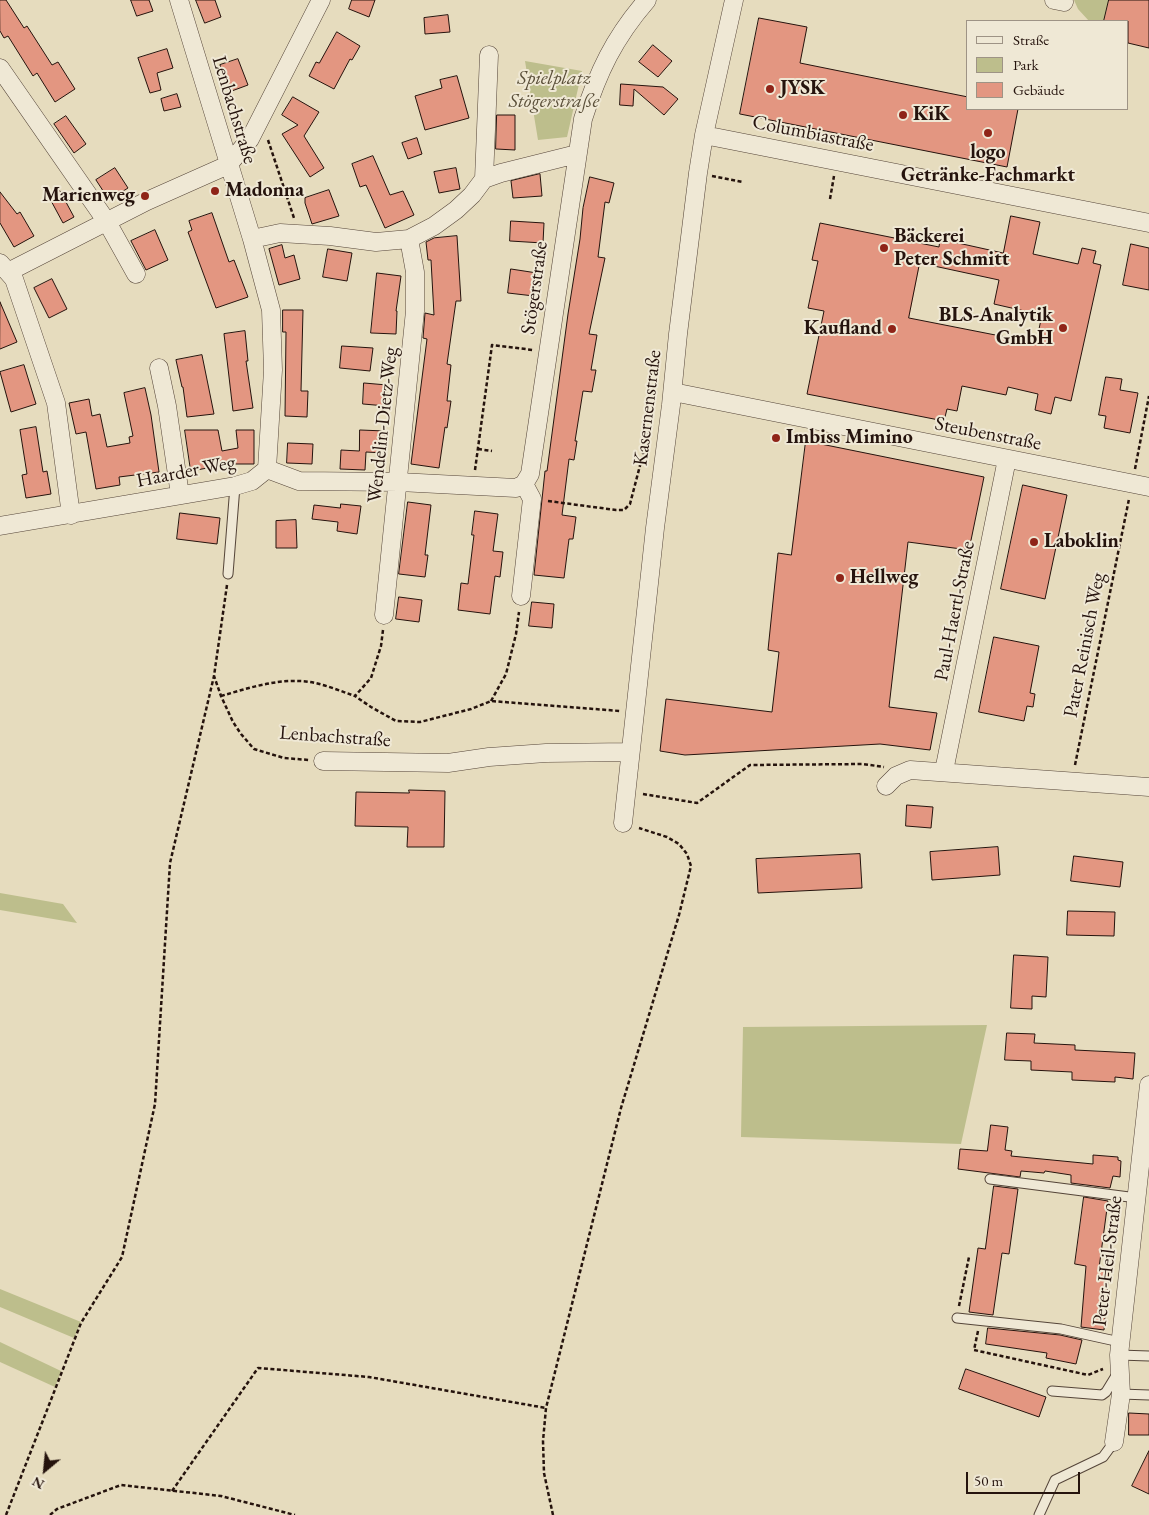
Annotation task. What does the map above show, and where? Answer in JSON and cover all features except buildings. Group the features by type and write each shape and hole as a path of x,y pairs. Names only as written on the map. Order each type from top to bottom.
{"street":[{"name":"Lenbachstraße","path":"179,0 252,239 271,310 273,370 267,470"},
{"path":"71,515 56,402 14,279 4,267 228,165 250,139 321,0"},
{"name":"Stögerstraße","path":"521,596 530,474 576,154 583,119 595,81 610,51 629,20 647,0"},
{"name":"Kasernenstraße","path":"624,823 634,712 698,173 704,135 734,0"},
{"path":"484,179 489,55"},
{"path":"0,68 106,222 136,274"},
{"name":"Columbiastraße","path":"704,135 1149,223"},
{"path":"252,239 280,233 299,233 376,242 409,239 434,226 456,210 472,195 484,179 576,154"},
{"name":"Wendelin-Dietz-Weg","path":"384,615 416,311 415,272 409,239"},
{"path":"158,368 180,495"},
{"name":"Steubenstraße","path":"673,392 1140,485"},
{"name":"Paul-Haertl-Straße","path":"944,771 1007,459"},
{"name":"Haarder Weg","path":"0,526 236,486 252,481 267,470 298,481 399,482 516,488 528,491"},
{"name":"Lenbachstraße","path":"323,761 448,763 488,756 630,752"},
{"path":"886,786 896,776 910,770 1149,787"},
{"name":"Peter-Heil-Straße","path":"1114,1442 1121,1394 1119,1358 1149,1085"}],"lane":[{"path":"228,574 236,486"},
{"path":"990,1178 1137,1198"},
{"path":"957,1318 1061,1329 1119,1358 1149,1356"},
{"path":"1052,1391 1102,1396 1106,1392 1119,1358"},
{"path":"1121,1394 1149,1395"},
{"path":"1039,1515 1055,1480 1103,1457 1114,1442"}],"path":[{"path":"261,119 299,233"},
{"path":"698,173 743,182"},
{"path":"830,199 832,186"},
{"path":"473,486 492,345 548,352"},
{"name":"Pater Reinisch Weg","path":"1072,781 1140,485 1149,396"},
{"path":"528,491 616,510 624,510 630,504 652,421"},
{"path":"478,448 492,451"},
{"name":"Lenbachstraße","path":"228,574 214,676 233,722 254,749 284,758 323,761"},
{"path":"491,701 506,674 516,634 521,596"},
{"path":"355,696 371,678 381,646 384,615"},
{"path":"6,1515 82,1323 122,1257 155,1104 170,863 214,676"},
{"path":"221,696 252,686 298,681 324,685 355,696 370,708 396,721 420,722 471,709 491,701 634,712"},
{"path":"626,791 698,803 750,765 863,764 910,770"},
{"path":"553,1515 544,1472 543,1440 546,1408 622,1108 679,916 691,866 687,854 678,844 667,837 624,823"},
{"path":"957,1318 969,1257"},
{"path":"980,1320 974,1350 1088,1374 1119,1358"},
{"path":"172,1490 258,1368 369,1377 546,1408"},
{"path":"50,1515 57,1508 121,1485 221,1496 295,1515"}],"green space":[{"path":"1074,0 1109,0 1104,20 1088,20 1078,9"},
{"name":"Spielplatz Stögerstraße","path":"525,61 582,71 567,137 538,140"},
{"path":"0,893 63,904 77,923 0,910"},
{"path":"987,1025 961,1144 741,1137 743,1027"},
{"path":"0,1289 81,1322 74,1338 0,1307"},
{"path":"0,1342 61,1371 55,1387 0,1362"}],"place":[{"name":"JYSK","path":"770,89"},
{"name":"KiK","path":"903,115"},
{"name":"logo Getränke-Fachmarkt","path":"988,133"},
{"name":"Madonna","path":"215,191"},
{"name":"Marienweg","path":"145,196"},
{"name":"Bäckerei Peter Schmitt","path":"884,248"},
{"name":"BLS-Analytik GmbH","path":"1063,328"},
{"name":"Kaufland","path":"892,329"},
{"name":"Imbiss Mimino","path":"776,438"},
{"name":"Laboklin","path":"1034,542"},
{"name":"Hellweg","path":"840,578"}]}
